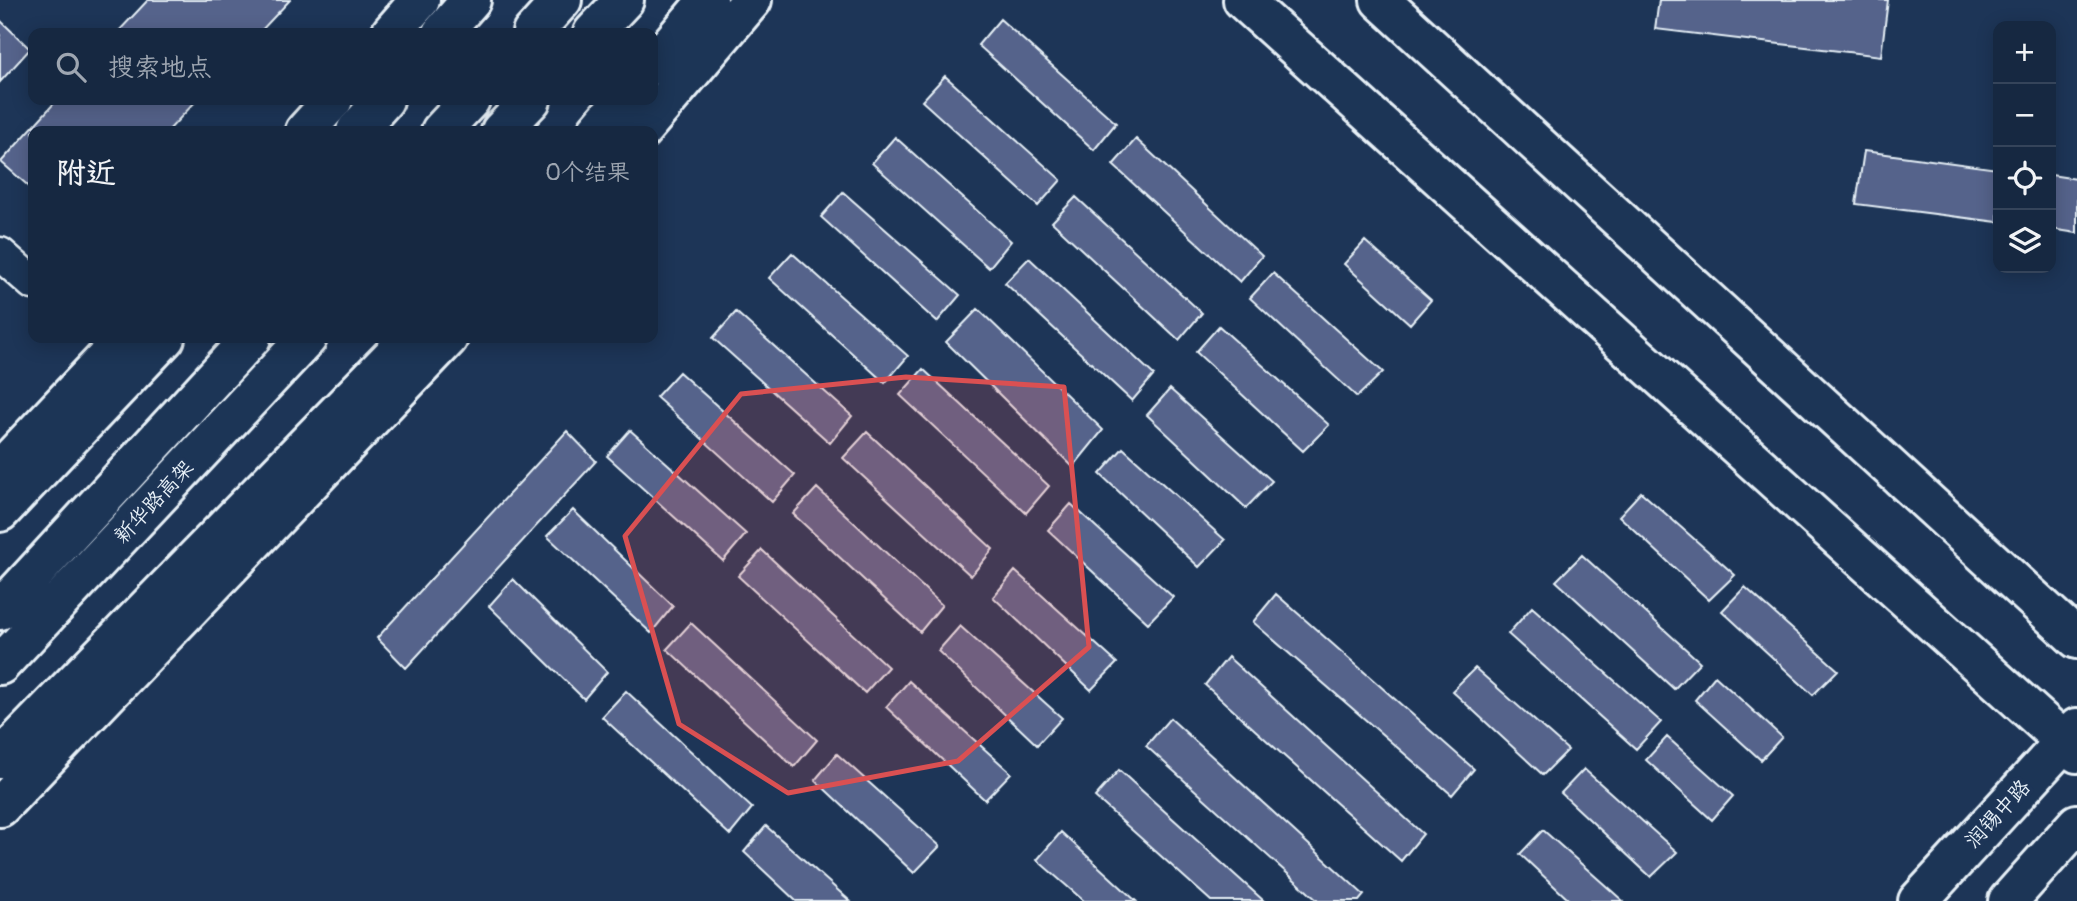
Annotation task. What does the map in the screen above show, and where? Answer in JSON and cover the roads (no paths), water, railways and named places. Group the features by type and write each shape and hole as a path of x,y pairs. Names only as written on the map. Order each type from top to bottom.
{"main road":[{"path":"395,28 420,0"},
{"path":"446,28 471,0"},
{"path":"537,28 562,0"},
{"path":"598,28 624,0"},
{"path":"658,59 708,0"},
{"path":"645,126 752,0"},
{"path":"1243,0 2073,741"},
{"path":"1380,0 2077,639"},
{"path":"310,126 328,105"},
{"path":"361,126 379,105"},
{"path":"446,126 465,105"},
{"path":"506,126 526,105"},
{"path":"601,126 619,105"},
{"path":"0,470 110,343"},
{"path":"0,512 160,343"},
{"name":"新华路高架","path":"0,610 246,343"},
{"name":"新华路高架","path":"0,665 302,343"},
{"path":"0,759 405,343"},
{"path":"0,807 443,343"},
{"name":"润锡中路","path":"1918,901 2073,741"},
{"path":"2008,901 2077,824"}],"street":[{"path":"0,254 28,279"}]}
